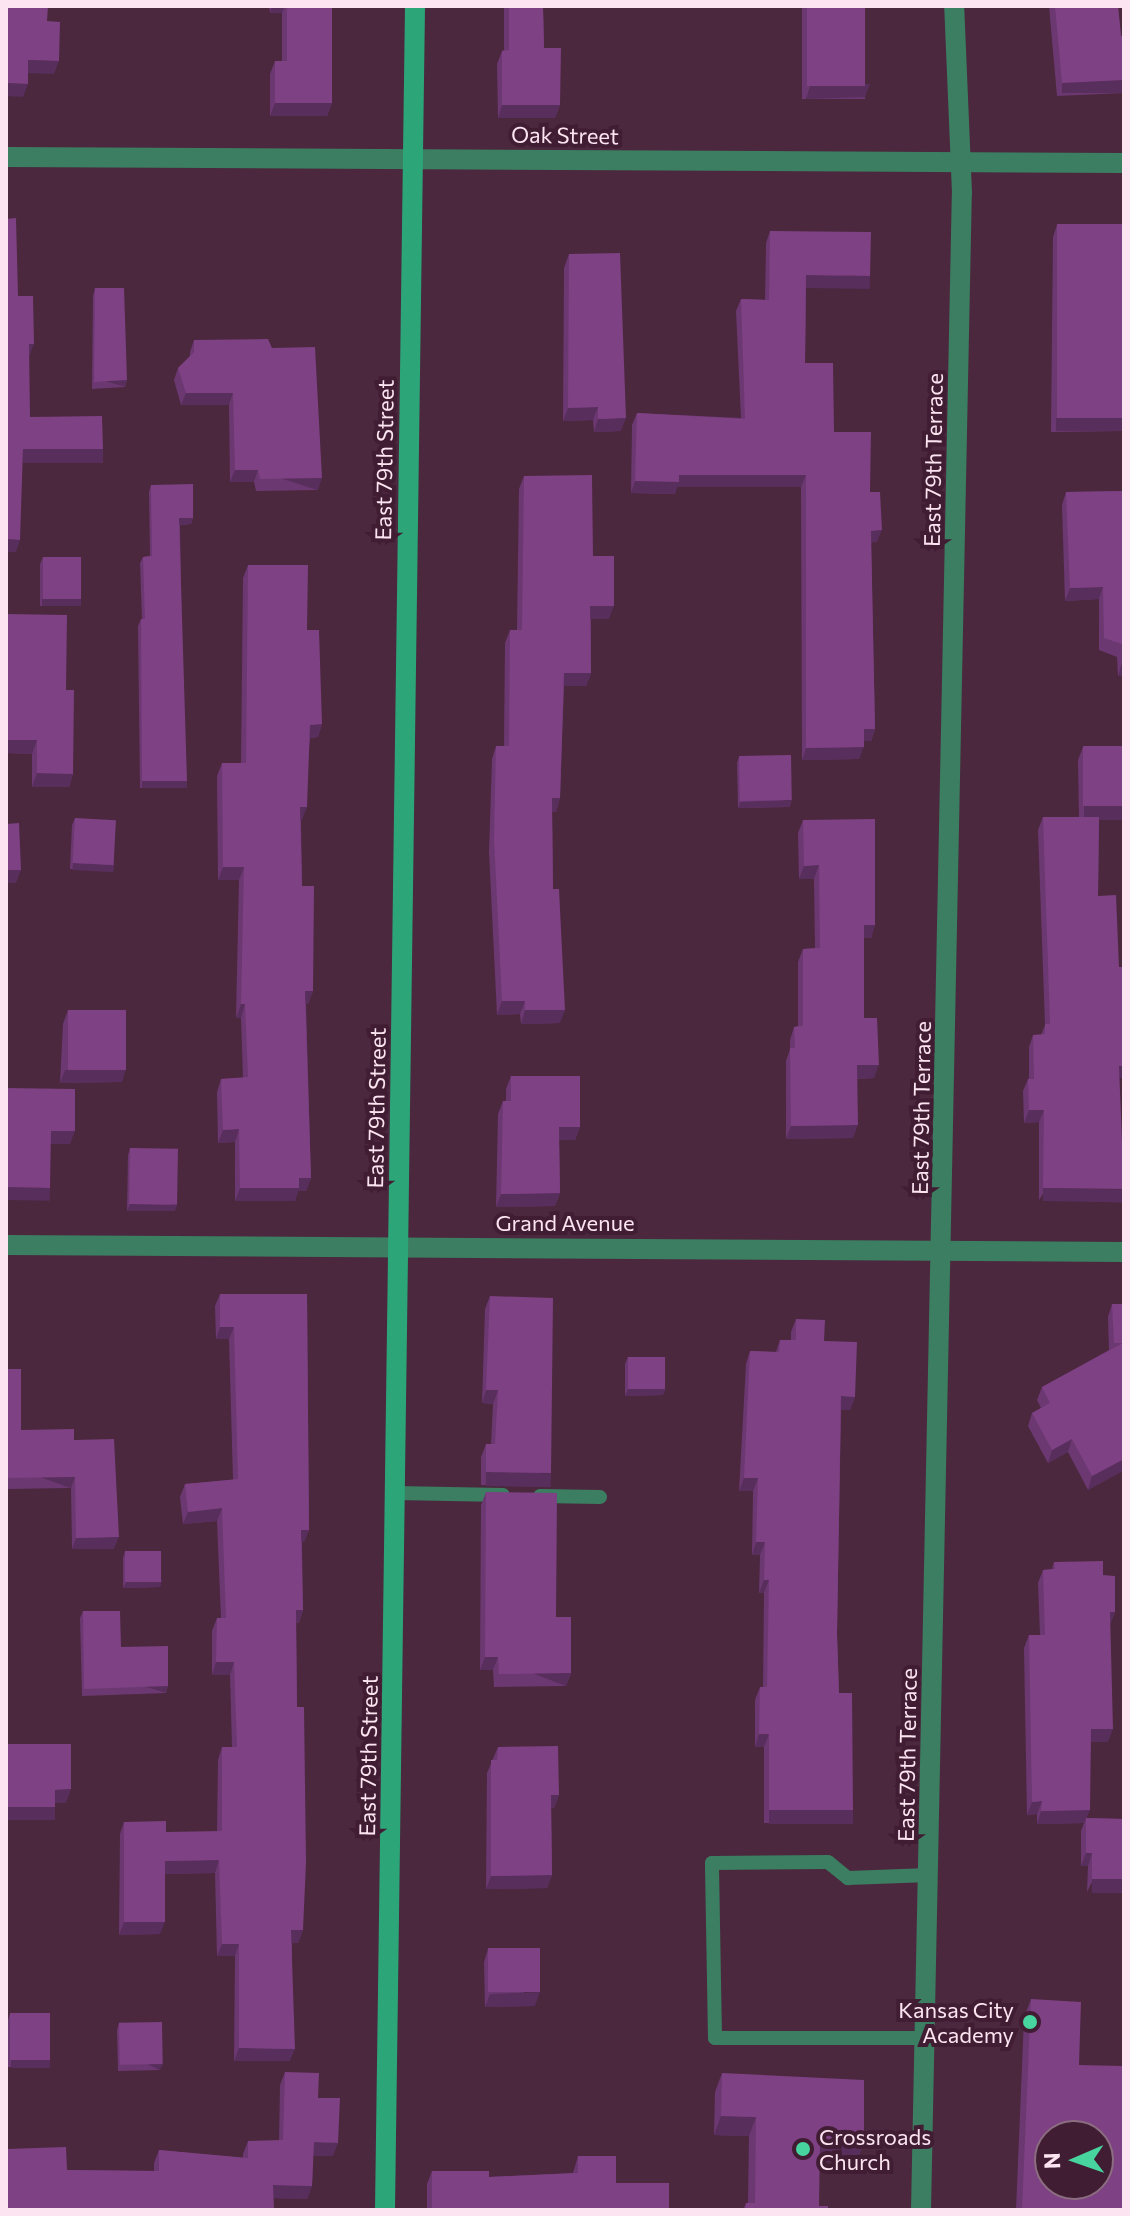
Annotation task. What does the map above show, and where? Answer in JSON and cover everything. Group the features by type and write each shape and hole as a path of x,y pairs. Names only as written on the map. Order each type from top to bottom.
{"street":[{"name":"East 79th Street","path":"385,2210 415,6"},
{"name":"East 79th Terrace","path":"921,2210 943,1250 962,163 954,6"},
{"name":"Oak Street","path":"6,157 1124,163"},
{"name":"Grand Avenue","path":"6,1245 1124,1252"}],"lane":[{"path":"395,1493 600,1497"},
{"path":"925,2038 715,2038 712,1863 828,1862 848,1878 929,1875"}],"building":[{"path":"6,6 48,6 47,21 60,22 59,61 28,60 28,84 6,83"},
{"path":"287,6 332,6 332,103 275,103 275,61 287,61"},
{"path":"509,6 543,6 544,48 561,48 560,105 502,105 502,51 509,50"},
{"path":"807,6 865,6 865,86 807,86"},
{"path":"1055,6 1118,6 1121,36 1124,36 1124,80 1062,83"},
{"path":"16,218 18,296 33,296 34,344 29,344 30,417 102,416 103,449 23,449 20,540 6,539 6,219"},
{"path":"1057,224 1124,224 1124,418 1057,418"},
{"path":"770,231 871,232 870,276 806,275 805,363 833,363 834,432 871,432 870,492 880,492 882,530 871,531 875,729 864,729 864,747 806,748 806,475 679,475 679,482 635,481 637,413 745,419 741,299 769,300"},
{"path":"620,253 626,418 598,419 598,407 568,408 569,254"},
{"path":"95,288 124,288 127,380 94,382"},
{"path":"268,339 272,348 315,347 322,478 260,479 258,470 235,470 233,393 186,393 178,368 194,352 194,340"},
{"path":"592,475 593,556 614,556 614,606 590,606 591,673 564,673 560,798 552,798 553,889 559,889 565,1010 525,1010 525,1001 502,1001 494,838 496,746 509,746 510,630 522,630 524,476"},
{"path":"193,484 193,518 179,518 187,781 142,781 141,619 145,619 143,557 152,556 151,485"},
{"path":"1124,491 1122,663 1122,644 1104,638 1103,587 1070,588 1066,492"},
{"path":"43,557 81,557 81,599 43,599"},
{"path":"248,565 308,565 307,630 319,630 322,724 310,725 307,807 300,807 302,886 314,886 313,991 305,991 311,1178 299,1178 299,1188 240,1188 239,1129 223,1130 221,1079 248,1077 245,1004 241,1004 244,867 223,867 222,763 246,763"},
{"path":"6,614 67,615 66,690 74,690 73,774 37,773 37,740 6,740"},
{"path":"1083,746 1124,746 1124,806 1083,806"},
{"path":"791,755 792,800 740,801 739,756"},
{"path":"1043,817 1099,817 1098,896 1116,895 1119,967 1124,967 1124,1066 1119,1066 1124,1189 1043,1188 1044,1110 1029,1110 1028,1079 1034,1079 1033,1035 1045,1034 1045,1024 1050,1024"},
{"path":"75,818 116,820 114,865 73,863"},
{"path":"875,819 875,925 864,925 864,1018 877,1018 879,1065 857,1065 858,1125 791,1126 790,1048 795,1048 794,1027 803,1026 803,949 820,948 819,865 804,866 803,820"},
{"path":"19,823 21,870 6,870 6,824"},
{"path":"68,1010 126,1010 126,1070 68,1070"},
{"path":"511,1076 580,1076 580,1127 559,1127 560,1193 501,1194 503,1101 511,1101"},
{"path":"6,1088 75,1089 75,1131 51,1131 50,1188 6,1187"},
{"path":"130,1148 178,1149 177,1205 129,1204"},
{"path":"220,1294 307,1294 309,1530 301,1530 303,1610 296,1610 297,1707 304,1707 306,1862 303,1930 291,1930 295,2049 239,2048 239,1944 222,1944 219,1860 165,1861 165,1922 124,1922 124,1822 166,1821 166,1832 222,1831 222,1747 237,1747 234,1662 216,1662 217,1618 226,1618 222,1508 188,1512 185,1484 238,1479 234,1327 220,1327"},
{"path":"490,1296 553,1298 551,1473 486,1472 486,1444 495,1444 498,1390 486,1390"},
{"path":"1112,1304 1124,1304 1124,1459 1092,1476 1072,1439 1052,1450 1032,1413 1050,1403 1042,1387 1123,1343 1114,1343"},
{"path":"796,1319 825,1320 824,1341 857,1342 855,1397 841,1396 837,1634 839,1693 852,1693 853,1810 769,1810 769,1734 759,1734 760,1687 767,1687 769,1580 764,1580 765,1542 756,1542 758,1478 744,1478 750,1351 779,1352 780,1340 796,1340"},
{"path":"628,1357 665,1357 665,1389 628,1389"},
{"path":"6,1369 21,1369 21,1430 74,1429 74,1440 114,1439 119,1537 76,1538 75,1477 6,1478"},
{"path":"486,1492 557,1493 556,1617 571,1617 571,1673 499,1674 498,1657 485,1657"},
{"path":"125,1551 161,1551 161,1582 125,1582"},
{"path":"1103,1561 1103,1575 1115,1576 1115,1612 1110,1612 1113,1729 1091,1729 1090,1810 1041,1811 1042,1801 1032,1802 1029,1635 1045,1635 1043,1570 1055,1569 1054,1562"},
{"path":"83,1611 120,1611 121,1647 168,1646 168,1686 84,1689"},
{"path":"6,1744 71,1744 71,1789 55,1790 55,1807 6,1807"},
{"path":"558,1746 559,1795 551,1795 552,1875 491,1876 491,1760 497,1760 498,1747"},
{"path":"1086,1818 1124,1819 1124,1879 1092,1879 1092,1853 1086,1853"},
{"path":"488,1948 540,1948 540,1992 488,1992"},
{"path":"1031,1999 1081,2002 1079,2065 1124,2066 1124,2210 1022,2210"},
{"path":"10,2013 50,2013 50,2060 10,2060"},
{"path":"162,2022 163,2064 120,2065 119,2023"},
{"path":"285,2072 319,2073 318,2098 340,2098 338,2143 314,2142 312,2186 273,2185 274,2210 6,2210 6,2139 7,2149 66,2147 67,2170 159,2171 159,2150 248,2158 248,2141 283,2140"},
{"name":"Crossroads Church","path":"722,2073 864,2080 864,2143 820,2143 819,2206 828,2206 828,2210 746,2210 746,2203 755,2203 756,2117 721,2116"},
{"path":"578,2156 616,2156 616,2183 669,2183 669,2210 432,2210 432,2171 489,2171 489,2177 578,2173"}],"place":[{"name":"Kansas City Academy","path":"1030,2022"},
{"name":"Crossroads Church","path":"803,2149"}]}
